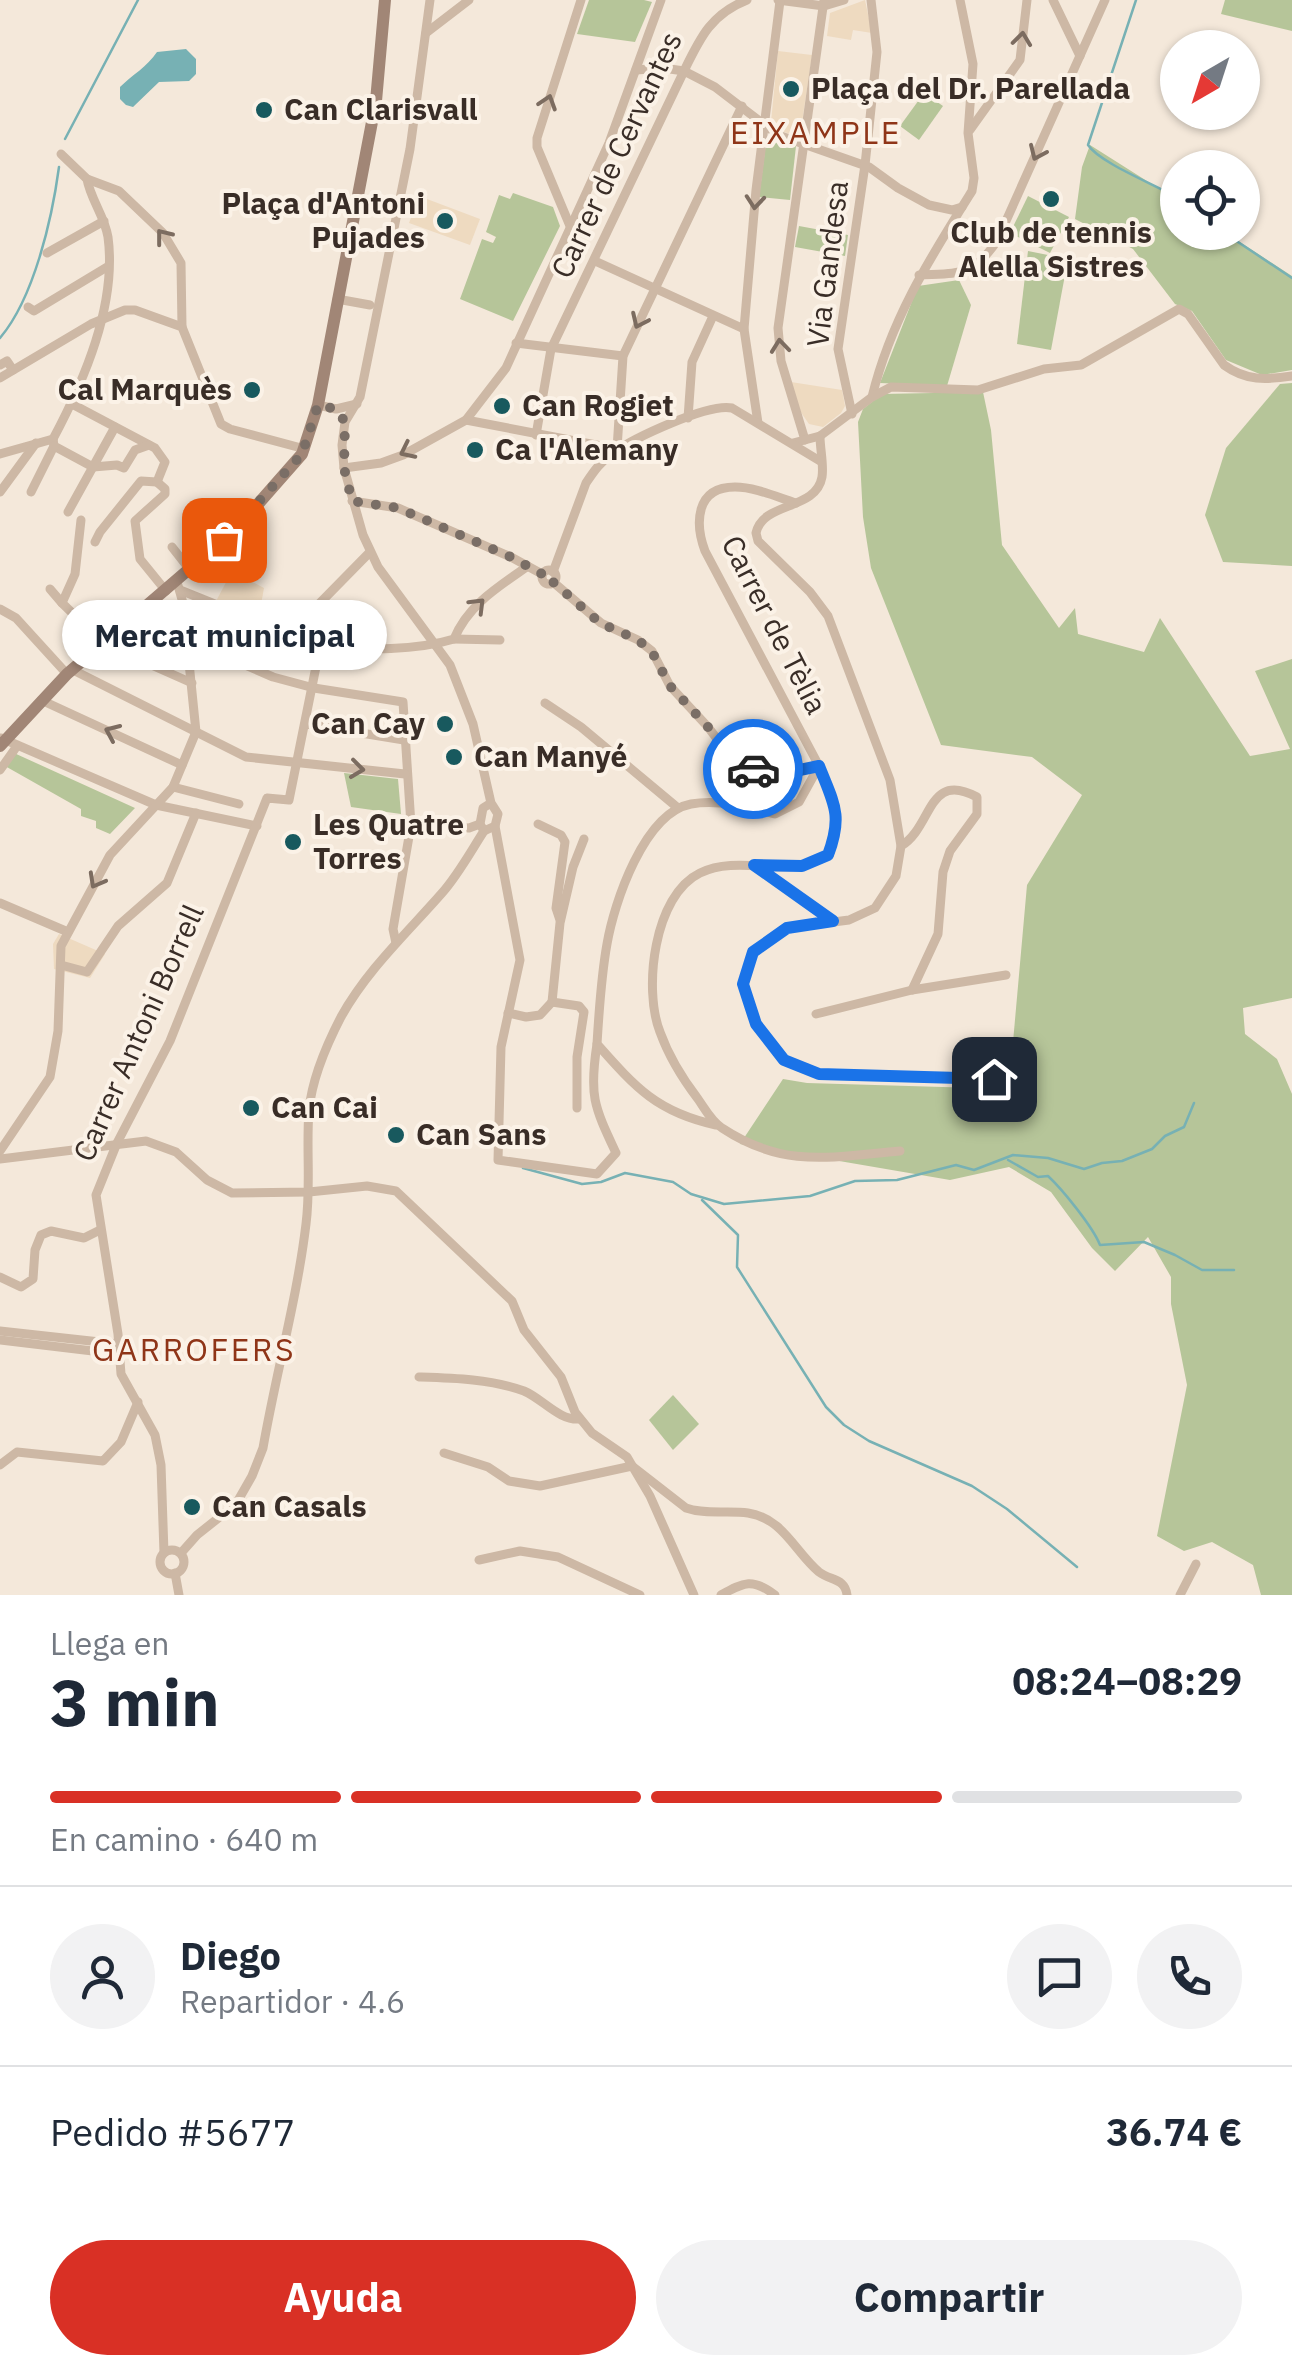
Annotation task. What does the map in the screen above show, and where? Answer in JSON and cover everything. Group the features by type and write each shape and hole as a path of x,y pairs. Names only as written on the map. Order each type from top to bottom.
{"main road":[{"path":"6,742 70,672 174,588 216,548 305,448 318,405 376,101 385,0"}],"street":[{"path":"181,1554 197,1535 236,1504 262,1448 298,1274 309,1192 309,1111 313,1088 342,1017 396,943 444,890 496,808 491,803 473,724 450,665 370,552 344,468 345,422 356,404 410,149 430,0"},
{"path":"426,33 468,0"},
{"path":"570,226 536,138 581,0"},
{"path":"344,468 381,463 466,420 506,368 609,143 661,0"},
{"name":"Carrer de Cervantes","path":"536,434 552,349 684,71 714,19 747,0"},
{"path":"758,423 744,329 778,0 844,0"},
{"name":"Via Gandesa","path":"852,414 838,350 865,165 876,52 871,0"},
{"path":"872,397 882,356 919,274 972,192 968,133 972,64 960,0"},
{"path":"968,133 1020,60 1028,0"},
{"path":"1052,0 1080,56"},
{"path":"919,274 966,272 982,262 997,242 1105,0"},
{"path":"805,440 778,336 824,3"},
{"path":"636,70 684,71 715,87 778,135 865,165 929,206 952,210 962,207"},
{"path":"617,450 622,356 742,106"},
{"path":"60,154 87,179 119,191 136,204 178,255 182,327 221,424 230,430 305,448"},
{"path":"31,492 72,404 101,319 108,238 87,179"},
{"path":"47,253 104,221"},
{"path":"595,261 744,329"},
{"path":"28,308 34,311 108,267"},
{"path":"370,305 380,293"},
{"path":"337,298 370,305"},
{"path":"370,305 374,320"},
{"path":"793,442 820,436 872,397 903,386 978,390 1044,369 1080,365 1178,309 1188,314 1233,371 1262,380 1292,376"},
{"path":"0,378 101,319 135,310 182,327"},
{"path":"688,418 692,362 714,316"},
{"path":"516,342 622,356"},
{"path":"0,365 8,361 13,370"},
{"path":"72,404 150,445 166,462 157,482"},
{"path":"318,405 336,409 356,404"},
{"path":"550,576 586,483 603,460 688,418 723,406 793,442 820,461"},
{"path":"336,409 345,422"},
{"path":"466,420 617,450"},
{"path":"68,512 115,427"},
{"path":"820,436 820,484 796,503 763,518 756,532 758,541 810,592 828,616 890,780 901,846 896,876 875,908 849,920 787,928 753,952 743,984 756,1024 784,1060 819,1074 994,1079"},
{"path":"0,454 53,442 93,467 124,468 134,450 150,445"},
{"path":"0,492 36,443"},
{"path":"597,446 603,460"},
{"path":"95,542 141,482 157,482 165,494 135,521 140,558 174,588 284,632 317,634"},
{"name":"Carrer de Tèlia","path":"796,503 747,489 722,489 712,494 700,510 698,534 819,766 834,803 838,826 828,855 802,866 754,865 700,873 672,896 651,985 658,1029 680,1074 718,1126 750,1144 796,1159 900,1151"},
{"path":"352,501 398,508 550,576 600,623 638,640 652,652 670,686 733,760 770,776 819,766"},
{"path":"211,510 195,521 216,548"},
{"path":"62,603 75,574 81,520"},
{"path":"172,547 190,570"},
{"path":"298,762 320,647 316,608 370,552"},
{"path":"454,639 460,625 484,597 528,566"},
{"path":"0,1155 50,1077 58,1031 61,946 110,855 173,786 196,732 187,640 174,588"},
{"path":"50,589 104,644 192,683"},
{"path":"0,609 16,618 70,672 246,756 405,774"},
{"path":"320,647 379,649 435,645 454,639 500,640"},
{"path":"187,640 273,677 314,688 403,702 411,825 393,929 396,943"},
{"path":"41,700 182,765"},
{"path":"546,702 678,808"},
{"path":"306,724 404,740"},
{"path":"0,770 6,742 156,805 257,826"},
{"name":"Carrer Antoni Borrell","path":"121,1374 96,1195 170,1041 267,798 290,800 298,762"},
{"path":"491,803 484,808 487,827 520,960 501,1047 498,1160 597,1174 616,1153 594,1108 591,1081 607,942 627,877 654,828 678,808 692,803 741,804 775,814 799,802 819,766"},
{"path":"173,786 239,804"},
{"path":"901,846 914,838 932,800 946,791 962,789 977,798 977,814 950,851 943,872 938,934 912,990"},
{"path":"60,965 87,972 118,926 167,883 196,813"},
{"path":"538,824 561,834 565,842 556,908 560,922"},
{"path":"411,825 487,827"},
{"path":"508,1014 540,1016 552,1002 560,922 584,838"},
{"path":"754,865 833,921"},
{"path":"0,903 68,932"},
{"path":"816,1014 912,990 1006,975"},
{"path":"552,1002 579,1006 584,1012 577,1108"},
{"path":"597,1044 637,1089 680,1117 718,1126"},
{"path":"0,1155 146,1142 176,1152 207,1180 232,1193 367,1186 387,1188 402,1196 512,1301 524,1330 561,1377 580,1419 592,1433 627,1457 650,1496 694,1595"},
{"path":"0,1277 21,1287 33,1279 35,1250 41,1234 51,1230 84,1238 100,1230"},
{"path":"0,1331 118,1350"},
{"path":"0,1340 97,1352 118,1350"},
{"path":"97,1352 121,1374 155,1435 160,1465 164,1553 161,1565 164,1571 176,1574"},
{"path":"419,1377 471,1381 525,1392 564,1418 580,1419"},
{"path":"0,1465 17,1452 103,1461 121,1442 138,1402"},
{"path":"444,1453 488,1468 509,1481 540,1486 632,1466"},
{"path":"632,1466 686,1508 750,1513 770,1521 813,1566 840,1581 847,1595"},
{"path":"164,1553 171,1550 181,1554 184,1563 176,1574 179,1595"},
{"path":"479,1560 520,1551 558,1558 640,1595"},
{"path":"1180,1595 1196,1564"},
{"path":"721,1595 741,1584 761,1585 775,1595"}],"green space":[{"path":"589,0 652,2 635,42 577,34"},
{"path":"1225,0 1292,0 1292,31 1221,14"},
{"path":"924,93 943,106 919,140 900,126"},
{"path":"773,138 796,146 790,200 759,197 766,142"},
{"path":"1090,145 1160,189 1160,250 1252,250 1292,276 1292,370 1262,375 1226,360 1192,311 1175,304 1133,249 1075,219 1082,167"},
{"path":"513,193 553,207 560,226 513,321 460,299 482,239 493,243 496,237 486,232 499,195 510,199"},
{"path":"1028,196 1069,217 1050,253 1010,233"},
{"path":"799,226 848,235 845,256 795,247"},
{"path":"1028,251 1068,259 1051,350 1017,344"},
{"path":"959,280 971,305 947,386 880,383 918,286"},
{"path":"1292,383 1292,566 1223,562 1205,515 1226,448 1280,384"},
{"path":"983,392 991,430 1002,545 1059,628 1075,608 1078,634 1144,652 1160,618 1250,756 1290,749 1255,671 1292,659 1292,998 1243,1008 1245,1034 1277,1059 1292,1094 1292,1595 1261,1595 1253,1565 1212,1542 1184,1551 1157,1536 1187,1385 1171,1304 1171,1277 1148,1237 1115,1271 1092,1248 1051,1192 1009,1167 950,1180 740,1144 783,1079 977,1088 994,1096 1009,1087 1027,885 1082,795 1032,757 941,745 871,568 863,517 858,422 863,409 882,394"},
{"path":"14,753 135,808 110,834 96,828 96,821 81,816 81,809 5,766"},
{"path":"344,773 398,779 401,814 351,807"},
{"path":"673,1395 699,1424 673,1450 649,1420"}],"shaded area":[{"path":"865,0 872,33 853,30 851,40 827,36 830,13"},
{"name":"Plaça del Dr. Parellada","path":"778,51 812,55 801,129 795,136 776,129 771,122"},
{"name":"Plaça d'Antoni Pujades","path":"419,196 480,219 470,245 409,223"},
{"path":"791,382 842,390 845,406 823,427 809,424 800,411"},
{"path":"232,571 264,588 258,621 215,603"},
{"path":"59,934 105,954 90,978 54,969 53,944"}],"water":[{"path":"186,49 196,59 196,74 189,81 159,82 133,107 120,99 120,87 157,52"}],"waterway":[{"path":"65,139 138,0"},
{"path":"1136,0 1088,145 1115,166 1160,189"},
{"path":"0,338 32,280 52,210 59,167"},
{"path":"1250,250 1292,278"},
{"path":"523,1168 582,1184 625,1173 673,1182 691,1194 724,1204 810,1196 855,1181 897,1180 956,1165 974,1170 1013,1155 1048,1158 1084,1169 1122,1161 1152,1149 1165,1136 1184,1127 1194,1103"},
{"path":"1008,1160 1038,1177 1048,1176 1077,1209 1100,1245 1144,1242 1202,1270 1234,1270"},
{"path":"702,1200 738,1235 737,1267 826,1407 844,1425 869,1441 972,1486 1007,1509 1077,1567"}],"way so far":[{"path":"224,540 302,454 318,405 336,409 345,422 344,468 352,501 398,508 542,574 546,584 553,582 600,623 638,640 652,652 670,686 733,760 753,769"}],"place":[{"name":"Plaça del Dr. Parellada","path":"791,89"},
{"name":"Can Clarisvall","path":"264,110"},
{"name":"Club de tennis Alella Sistres","path":"1051,199"},
{"name":"Plaça d'Antoni Pujades","path":"445,221"},
{"name":"Cal Marquès","path":"252,390"},
{"name":"Can Rogiet","path":"502,406"},
{"name":"Ca l'Alemany","path":"475,450"},
{"name":"Mercat municipal","path":"224,540"},
{"name":"Can Cay","path":"445,724"},
{"name":"Can Manyé","path":"454,757"},
{"name":"Les Quatre Torres","path":"293,842"},
{"name":"Can Cai","path":"251,1108"},
{"name":"Can Sans","path":"396,1135"},
{"name":"Can Casals","path":"192,1507"}],"district":[{"name":"EIXAMPLE","path":"816,133"},
{"name":"GARROFERS","path":"194,1350"}],"route":[{"path":"753,769 770,776 819,766 834,803 838,826 828,855 802,866 754,865 833,921 787,928 753,952 743,984 756,1024 784,1060 819,1074 994,1079"}]}
